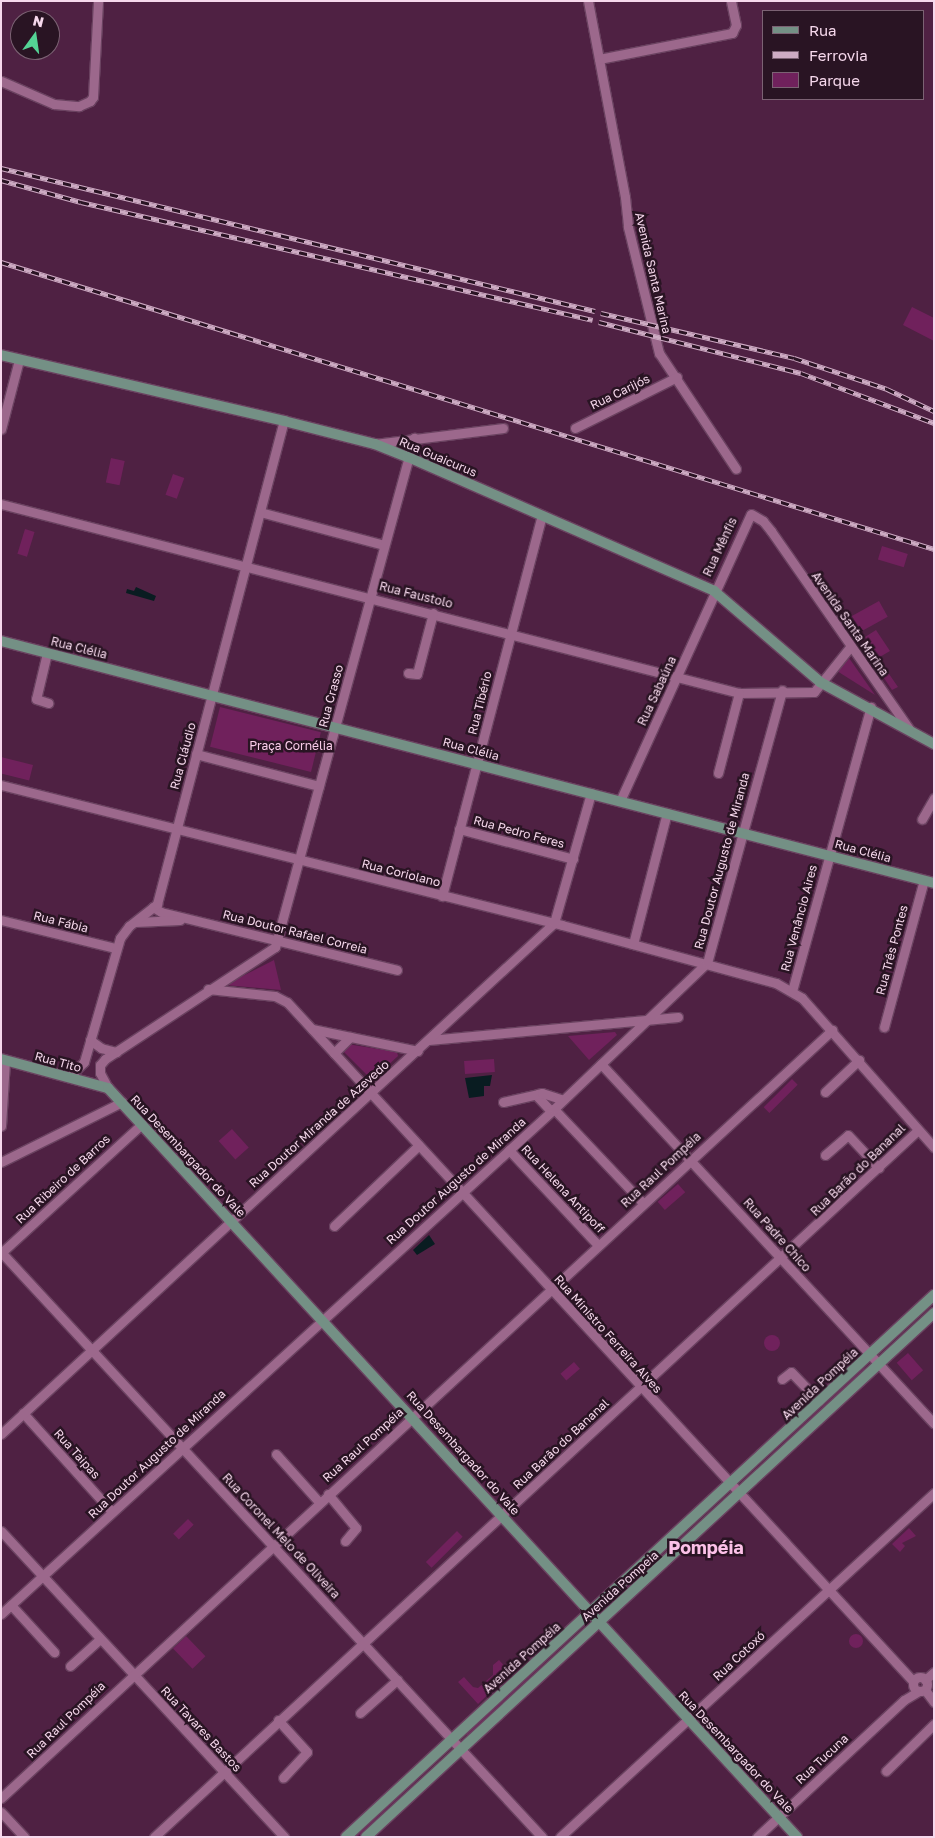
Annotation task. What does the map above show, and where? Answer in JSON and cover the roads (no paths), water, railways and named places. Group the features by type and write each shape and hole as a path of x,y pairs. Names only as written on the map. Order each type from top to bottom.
{"main road":[{"name":"Rua Guaicurus","path":"1,356 284,421 375,444 408,457 714,591 820,682 871,707 934,744"},
{"name":"Rua Clélia","path":"1,642 929,881"},
{"name":"Rua Tito","path":"3,1060 108,1088"},
{"name":"Rua Desembargador do Vale","path":"108,1088 232,1220 797,1837"},
{"path":"870,1354 934,1296"},
{"name":"Avenida Pompeia","path":"366,1837 739,1495 934,1313"},
{"name":"Avenida Pompéia","path":"346,1837 730,1486 870,1354"}],"street":[{"path":"1,81 54,104 79,106 90,101 93,97 98,1"},
{"name":"Avenida Santa Marina","path":"588,1 626,197 628,227 659,353 736,469"},
{"path":"599,59 732,33 736,25 731,1"},
{"path":"1,429 19,360"},
{"name":"Rua Carijós","path":"575,428 677,378"},
{"name":"Rua Cláudio","path":"69,1077 80,1068 90,1040 115,948 133,923 157,904 284,421"},
{"path":"375,444 503,428"},
{"path":"408,457 414,438"},
{"name":"Rua Crasso","path":"277,940 408,457"},
{"name":"Rua Faustolo","path":"1,504 433,612 676,678 739,693 782,690 814,692 820,682"},
{"path":"260,512 384,545"},
{"name":"Avenida Santa Marina","path":"749,515 767,526 909,729"},
{"name":"Rua Mênfis","path":"714,591 749,515"},
{"name":"Rua Tibério","path":"442,896 542,516"},
{"name":"Rua Sabaúna","path":"620,801 714,591"},
{"path":"408,673 417,674 433,612"},
{"path":"820,682 850,647"},
{"path":"48,653 36,699 48,703"},
{"name":"Rua Doutor Augusto de Miranda","path":"1,1614 553,1110 707,963 782,690"},
{"path":"718,773 739,693"},
{"name":"Rua Venâncio Aires","path":"871,707 792,991 832,1030 934,1147"},
{"path":"196,754 319,786"},
{"name":"Rua Coriolano","path":"1,785 299,861 554,923 707,963 792,991"},
{"path":"554,923 591,793"},
{"path":"922,819 934,798"},
{"path":"634,944 667,813"},
{"name":"Rua Pedro Feres","path":"459,829 573,860"},
{"name":"Rua Três Pontes","path":"884,1027 929,881"},
{"name":"Rua Doutor Rafael Correia","path":"153,907 161,912 188,919 397,970"},
{"name":"Rua Doutor Rafael Correia","path":"133,923 188,919"},
{"name":"Rua Fábia","path":"1,920 115,948"},
{"name":"Rua Doutor Miranda de Azevedo","path":"1,1434 232,1220 372,1094 554,923"},
{"path":"108,1088 99,1069 105,1059 208,989 275,947 277,940"},
{"name":"Rua Ministro Ferreira Alves","path":"208,989 275,996 286,1002 551,1288 640,1389 917,1687 934,1702"},
{"path":"429,1040 678,1017"},
{"path":"625,1022 638,1029"},
{"path":"445,1025 462,1037"},
{"path":"312,1029 418,1051"},
{"name":"Rua Raul Pompéia","path":"1,1798 272,1545 832,1030"},
{"path":"334,1053 350,1037"},
{"path":"90,1040 101,1048 116,1052"},
{"path":"1,1126 3,1060"},
{"path":"825,1092 859,1060"},
{"name":"Rua Padre Chico","path":"600,1064 934,1424"},
{"path":"503,1102 547,1094 563,1100"},
{"path":"536,1095 553,1110 643,1203"},
{"path":"1,1162 122,1102"},
{"name":"Rua Ribeiro de Barros","path":"2,1253 142,1124"},
{"name":"Rua Barão do Bananal","path":"154,1837 278,1720 782,1259 918,1130"},
{"path":"825,1155 848,1135 879,1168"},
{"path":"334,1226 418,1145"},
{"name":"Rua Helena Antipoff","path":"509,1150 598,1245"},
{"name":"Rua Coronel Melo de Oliveira","path":"2,1253 542,1837"},
{"path":"782,1379 791,1372 819,1401"},
{"name":"Rua Taipas","path":"23,1413 112,1512"},
{"path":"276,1454 319,1502"},
{"name":"Rua Cotoxó","path":"560,1837 934,1493"},
{"path":"328,1494 356,1528 345,1541"},
{"name":"Rua Tavares Bastos","path":"1,1532 284,1837"},
{"path":"11,1605 54,1652"},
{"path":"70,1666 100,1638"},
{"path":"917,1687 934,1672"},
{"path":"360,1713 397,1680"},
{"name":"Rua Tucuna","path":"757,1837 917,1687"},
{"path":"278,1720 307,1752 283,1778"},
{"path":"886,1771 934,1724"},
{"path":"1,1812 24,1837"}],"railway":[{"path":"1,168 595,311"},
{"path":"1,180 81,202 593,320"},
{"path":"1,262 934,549"},
{"path":"601,313 794,358 887,389 934,411"},
{"path":"599,322 801,373 934,423"}],"district":[{"name":"Pompéia","path":"706,1547"}],"park label":[{"name":"Praça Cornélia","path":"291,746"}]}
